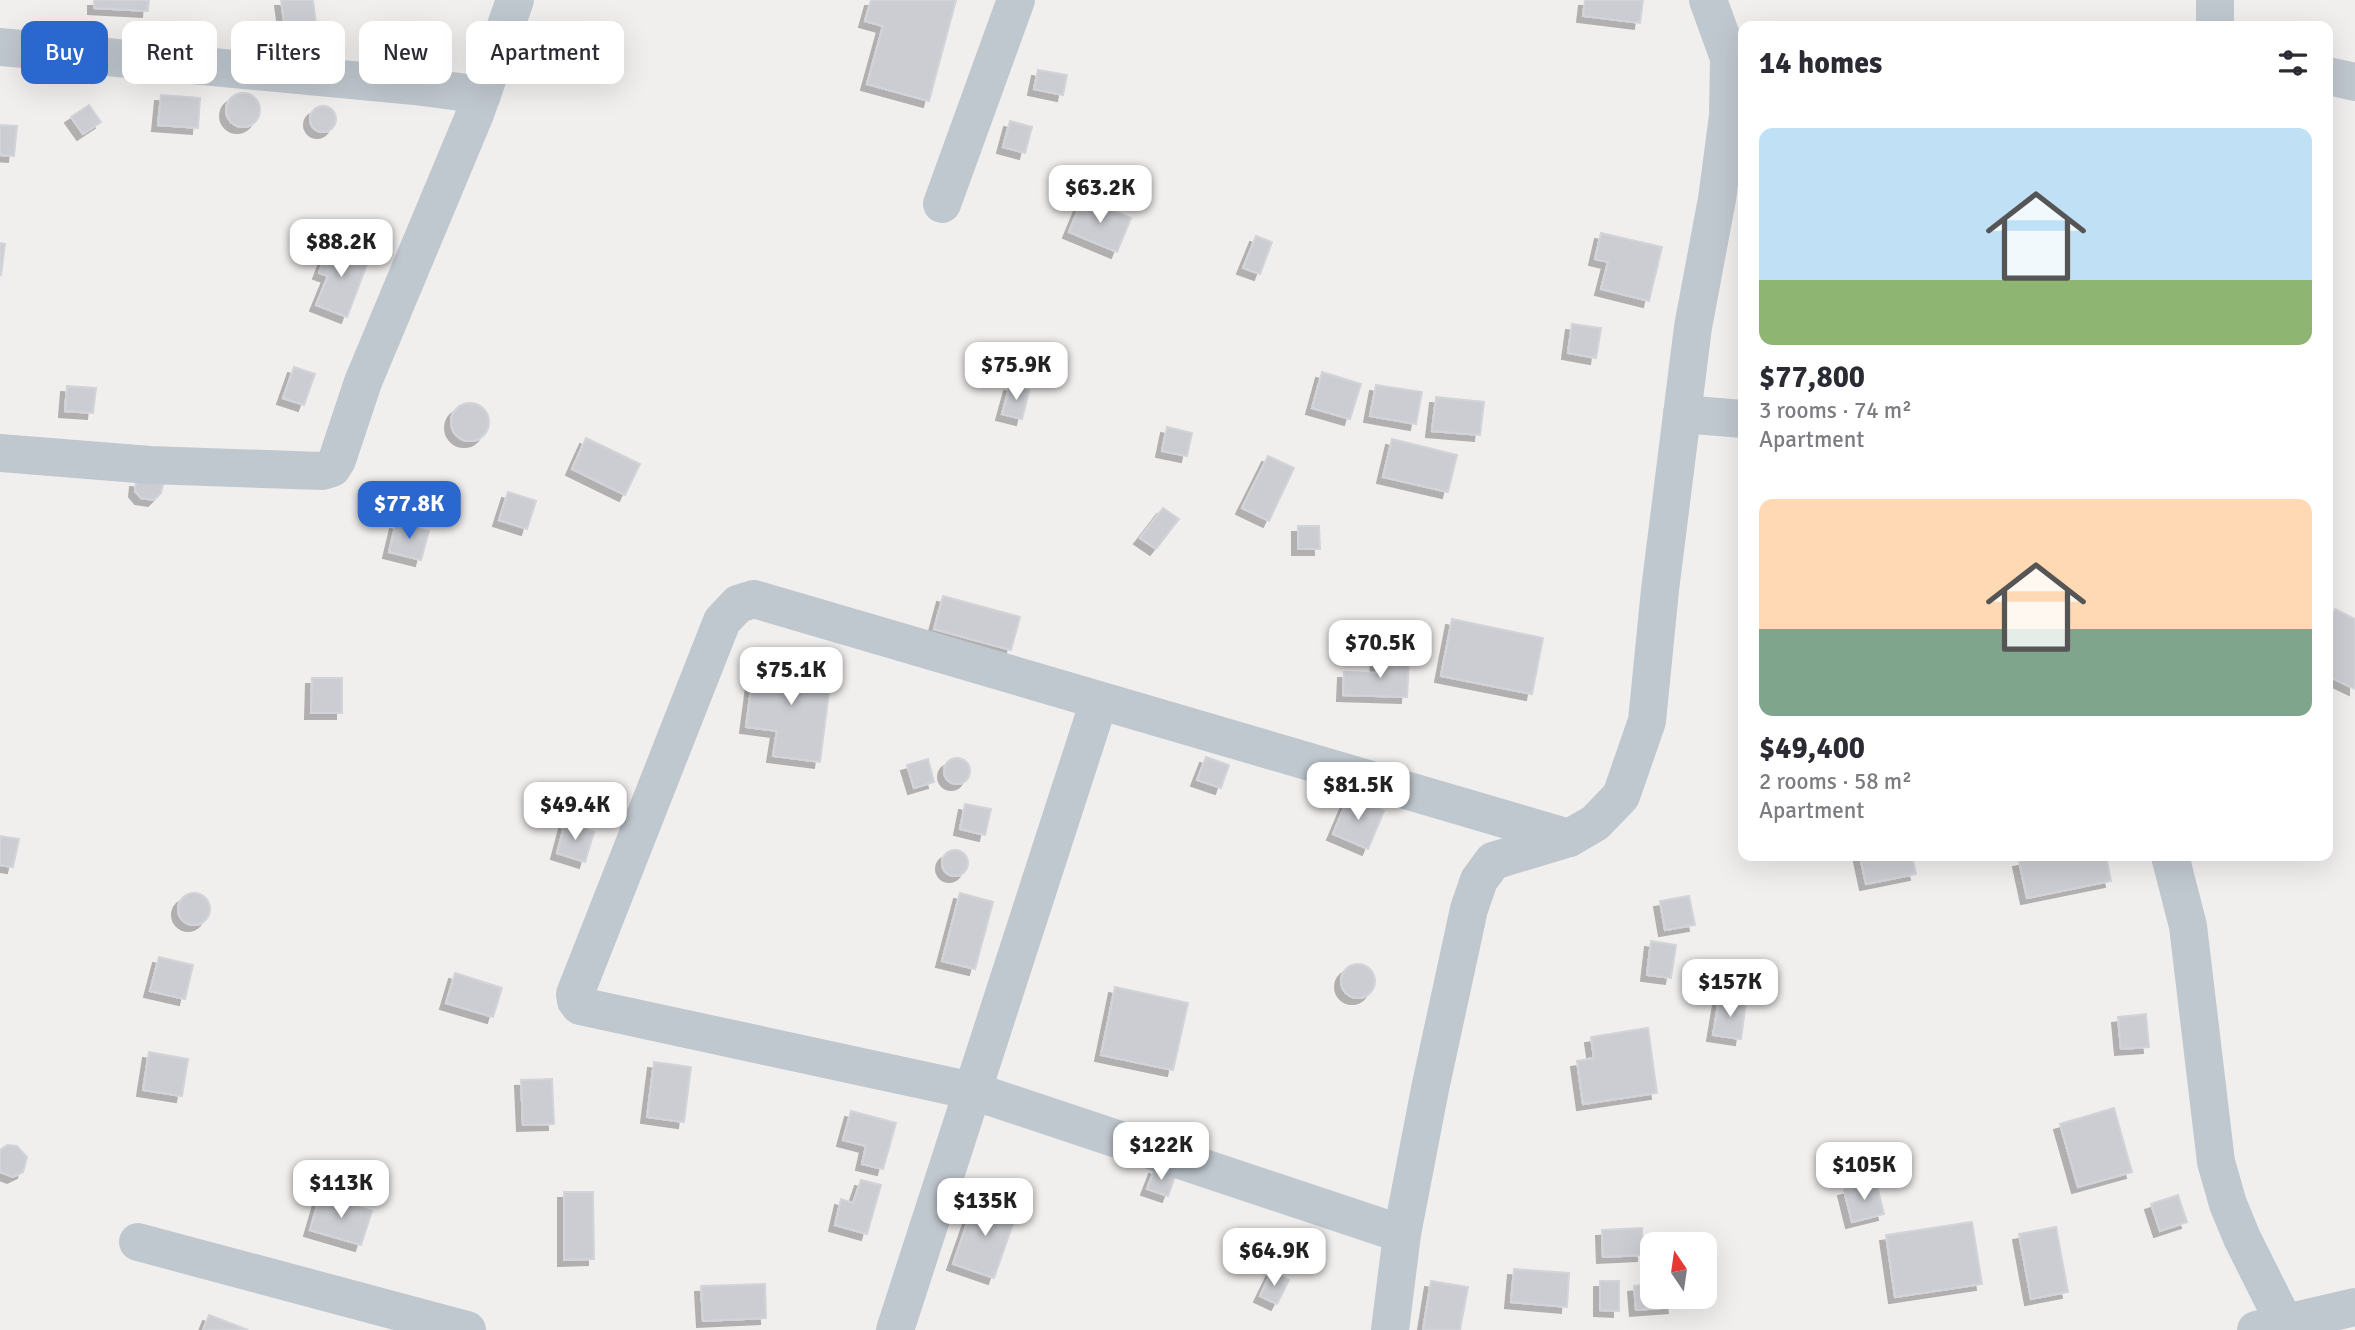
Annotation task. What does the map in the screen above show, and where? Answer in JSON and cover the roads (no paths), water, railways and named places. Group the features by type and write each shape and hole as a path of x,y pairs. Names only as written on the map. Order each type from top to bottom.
{"street":[{"path":"0,453 150,466 322,471 332,468 363,382 391,321 482,95 515,0"},
{"path":"943,204 1016,0"},
{"path":"1390,1330 1402,1234 1469,909 1479,880 1493,861 1569,838 1595,823 1621,796 1647,720 1660,590 1693,327 1717,199 1728,116 1729,58 1709,0"},
{"path":"2215,0 2215,21"},
{"path":"0,47 415,86 482,95"},
{"path":"2333,77 2355,82"},
{"path":"1682,414 1738,419"},
{"path":"1402,1234 973,1091 580,1006 575,994 722,621 738,604 754,599 1569,838"},
{"path":"895,1330 1099,701"},
{"path":"2172,861 2188,926 2216,1162 2228,1204 2277,1328 2355,1307"},
{"path":"138,1242 467,1330"}]}
